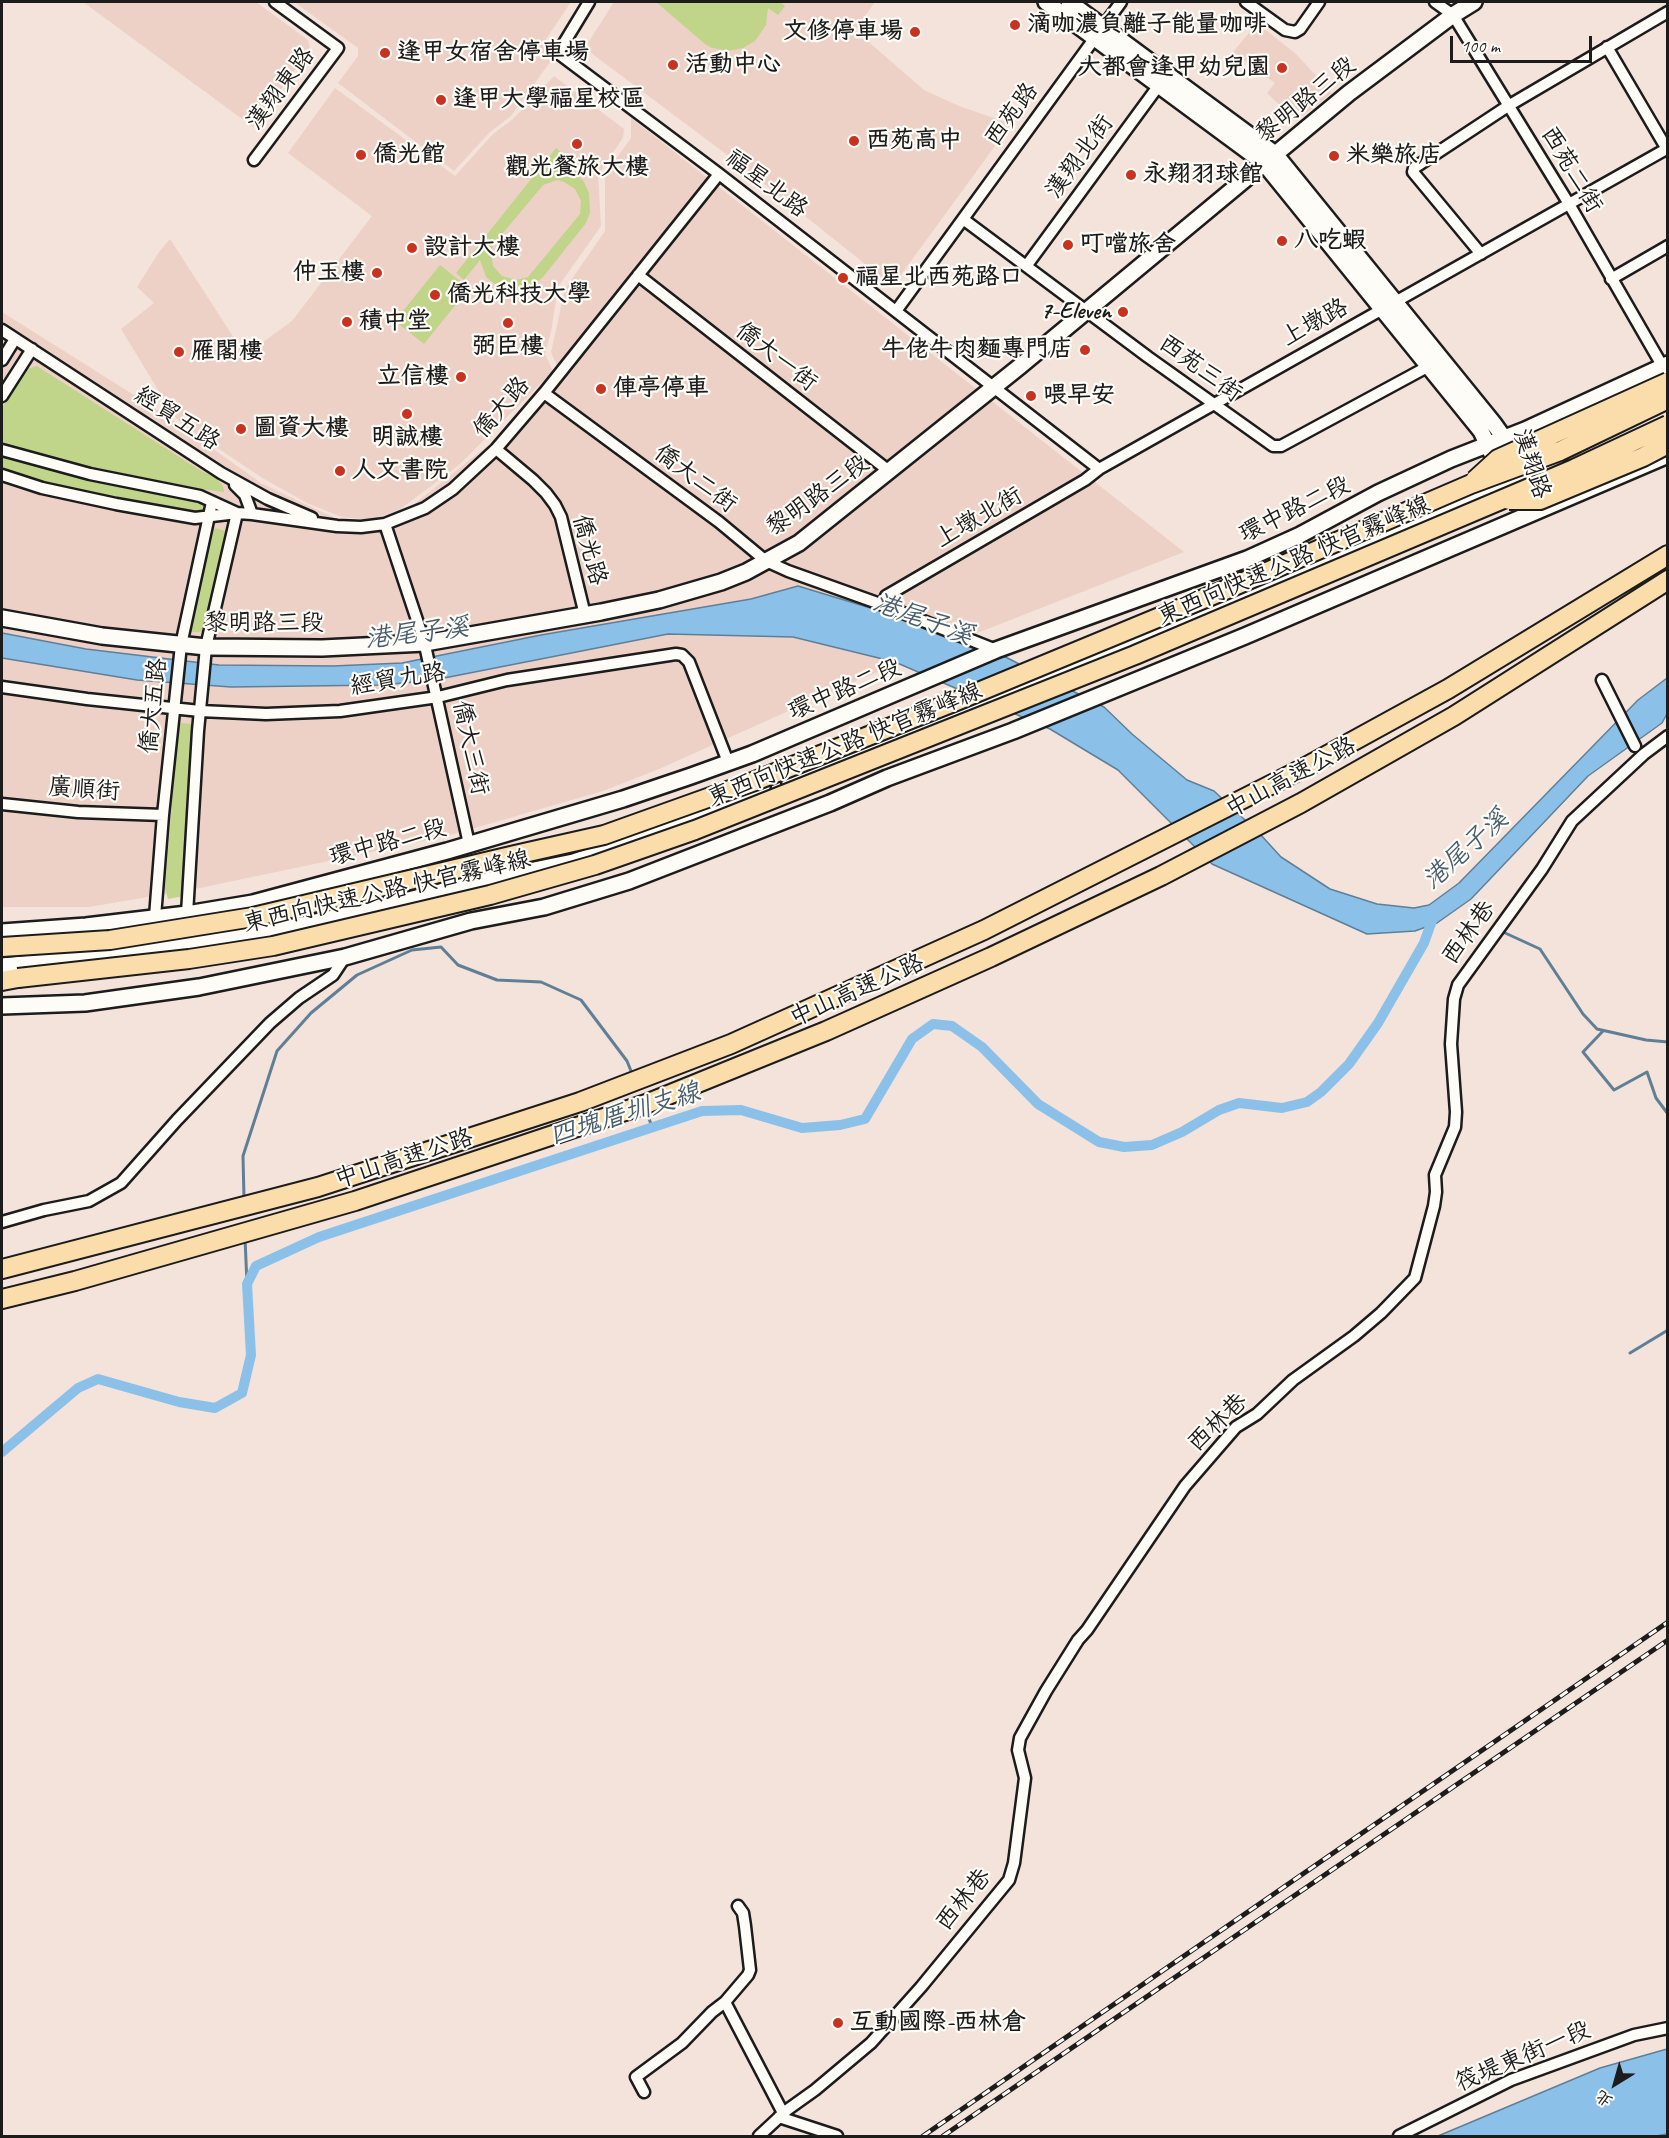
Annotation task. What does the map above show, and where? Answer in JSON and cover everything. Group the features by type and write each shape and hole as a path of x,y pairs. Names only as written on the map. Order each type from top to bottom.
{"highway":[{"path":"1472,484 1498,459 1666,371"},
{"name":"東西向快速公路 快官霧峰線","path":"2,947 110,940 253,917 604,836 754,781 959,700 1344,540 1472,484 1560,451 1668,400"},
{"name":"東西向快速公路 快官霧峰線","path":"7,979 178,961 273,946 490,895 595,865 695,830 1135,655 1507,482 1574,469 1668,425"},
{"path":"1507,482 1540,500 1668,444"},
{"name":"中山高速公路","path":"2,1269 318,1187 580,1102 731,1044 984,930 1304,768 1448,689 1668,555"},
{"name":"中山高速公路","path":"2,1299 75,1281 355,1202 646,1104 826,1031 960,971 1186,863 1301,802 1454,716 1668,580"}],"street":[{"name":"漢翔東路","path":"254,160 338,48 275,2"},
{"name":"福星北路","path":"589,2 558,52 994,386"},
{"name":"漢翔路","path":"1046,2 1099,32 1270,159 1389,306 1504,438 1507,482"},
{"name":"漢翔路","path":"1069,2 1099,32"},
{"name":"西苑路","path":"896,311 1120,2"},
{"path":"1246,2 1285,30 1295,32 1300,29 1319,2"},
{"name":"西苑二街","path":"1435,2 1453,15 1569,204 1666,371"},
{"name":"黎明路三段","path":"2,618 102,636 206,647 322,648 425,643 585,615 696,590 721,582 799,543 1086,311 1349,93 1453,15 1474,2"},
{"path":"1481,254 1413,172 1417,166 1508,106 1668,12"},
{"path":"1607,47 1667,149"},
{"name":"漢翔北街","path":"1027,265 1163,79"},
{"name":"上墩路","path":"1099,469 1667,149"},
{"name":"僑大路","path":"2,475 42,488 193,518 237,513 361,527 385,524 425,508 453,489 496,449 544,393 719,174"},
{"name":"西苑三街","path":"963,219 1273,446 1281,446 1429,366"},
{"path":"1611,279 1668,246"},
{"name":"僑大一街","path":"638,275 889,471"},
{"name":"漢翔路","path":"1389,306 1429,366 1481,431 1524,517"},
{"name":"經貿五路","path":"2,330 221,473 302,515 338,526"},
{"path":"2,360 15,339"},
{"path":"2,396 32,350"},
{"name":"環中路二段","path":"2,932 86,926 187,914 253,903 623,799 752,754 996,650 1216,572 1300,535 1378,493 1440,464 1666,371"},
{"path":"994,386 1099,469"},
{"name":"僑大二街","path":"544,393 719,522 766,561 996,650"},
{"path":"1507,482 1668,400"},
{"path":"2,957 88,951 194,937 365,904 497,868 586,852 667,825 1229,604 1507,482 1668,407"},
{"name":"僑光路","path":"496,449 546,493 561,516 585,615"},
{"name":"僑大路","path":"2,450 90,474 200,496 237,513"},
{"path":"2,1006 85,1003 199,987 345,957 471,921 544,907 628,881 830,803 887,778 1013,731 1245,636 1668,455"},
{"name":"上墩北街","path":"883,605 886,596 1085,480 1099,469"},
{"path":"221,473 245,495 252,514"},
{"name":"僑大五路","path":"155,917 181,645 212,502"},
{"name":"僑大五路","path":"187,914 206,647 237,513"},
{"name":"僑大三街","path":"385,524 425,643 469,844"},
{"path":"1216,572 1245,636"},
{"name":"經貿九路","path":"2,687 200,711 266,714 340,711 507,680 672,654 682,655 689,662 728,762"},
{"path":"2,966 149,951 271,932 382,907 485,880 573,862 692,822 1003,697 1046,677"},
{"path":"1602,680 1635,746"},
{"name":"西林巷","path":"759,2136 781,2115 872,2043 1008,1880 1014,1863 1025,1778 1018,1750 1020,1738 1078,1640 1185,1486 1236,1427 1257,1414 1293,1380 1354,1336 1381,1313 1415,1278 1434,1206 1435,1174 1455,1127 1451,1044 1454,999 1458,985 1542,869 1572,821 1644,754 1668,736"},
{"name":"廣順街","path":"2,804 78,812 163,815"},
{"path":"2,1222 44,1210 89,1201 121,1183 262,1030 300,998 333,975 345,957"},
{"path":"644,2092 636,2078 682,2043 725,2002 744,1981 750,1970 745,1926 738,1906"},
{"path":"725,2002 781,2115 837,2136"},
{"name":"筏堤東街一段","path":"1399,2136 1511,2080 1634,2035 1668,2028"}],"shaded area":[{"path":"83,2 256,2 308,40 310,49 253,127"},
{"name":"逢甲大學福星校區","path":"294,2 571,2 546,39 553,58 511,116 490,132 454,171 338,83 358,56 358,48"},
{"name":"西苑高中","path":"614,2 875,2 855,30 924,90 959,106 1011,124 895,283 889,283 742,166 591,53 588,43"},
{"name":"大都會逢甲幼兒園","path":"1257,23 1296,54 1332,93 1296,121 1267,93 1275,83 1233,52"},
{"path":"554,76 624,129 623,138 598,174 601,226 558,287 545,354 553,371 557,366 551,352 565,289 605,231 605,174 631,138 631,118 1184,552 860,679 659,769 603,791 443,837 195,889 89,907 2,907 2,312 161,412 261,483 341,521 370,526 399,516 490,444 548,376 459,465 399,510 371,520 342,517 309,504 264,479 189,429 174,416 121,329 154,303 137,287 170,239 245,355 292,321 372,216 288,153 335,88 455,176 493,134 513,119"}],"green space":[{"path":"656,2 780,2 785,6 778,15 768,8 766,25 755,41 743,48 728,51 705,44"},
{"path":"556,148 566,156 556,169 574,171 584,182 589,193 590,213 586,223 543,277 531,287 512,291 497,286 486,277 480,260 464,280 456,273","holes":["557,180 575,189 581,201 580,214 528,277 516,280 502,276 493,266 491,253 493,245 543,185"]},
{"path":"440,265 469,288 424,344 395,321"},
{"path":"37,366 198,469 216,478 223,486 224,492 67,462 3,443 2,408 27,369"},
{"path":"2,455 104,482 198,499 204,503 203,510 201,515 103,498 49,484 2,469"},
{"path":"215,528 227,531 229,539 207,626 203,632 190,632 188,625 210,534"},
{"path":"181,723 193,724 195,730 184,896 168,899 165,889 178,728"}],"water":[{"path":"798,586 966,637 1104,707 1187,780 1214,791 1281,857 1330,889 1377,904 1414,908 1429,905 1459,883 1638,700 1667,678 1668,712 1662,723 1588,776 1471,899 1437,923 1415,931 1367,934 1212,864 1118,770 1050,729 895,662 793,637 668,634 434,680 382,685 231,687 137,680 2,658 2,633 86,649 219,665 333,666 402,663 541,635 751,599"},
{"path":"1667,2049 1667,2134 1656,2136 1438,2136 1600,2068"}],"waterway":[{"name":"四塊厝圳支線","path":"2,1452 78,1388 98,1379 179,1402 215,1408 242,1393 251,1355 247,1284 256,1266 319,1237 702,1111 741,1110 802,1128 840,1125 865,1119 912,1039 933,1024 952,1026 982,1047 1038,1104 1099,1142 1124,1147 1152,1145 1182,1132 1219,1110 1239,1103 1282,1108 1307,1102 1321,1092 1349,1064 1378,1023 1424,943 1434,915"},
{"path":"1503,932 1540,949 1583,1014 1597,1029 1646,1040 1668,1042"},
{"path":"244,1198 243,1156 277,1051 311,1013 357,975 412,950 441,947 458,965 497,980 541,982 581,1000 627,1061 633,1076"},
{"path":"1603,1031 1583,1052 1614,1090 1647,1072 1656,1098 1668,1114"},
{"path":"646,1110 652,1127"},
{"path":"245,1238 247,1284"},
{"path":"1630,1353 1668,1330"}],"railway":[{"path":"923,2136 1668,1622"},
{"path":"943,2136 1668,1640"}],"place":[{"name":"滴咖濃負離子能量咖啡","path":"1015,25"},
{"name":"文修停車場","path":"915,32"},
{"name":"逢甲女宿舍停車場","path":"385,53"},
{"name":"活動中心","path":"673,65"},
{"name":"大都會逢甲幼兒園","path":"1282,68"},
{"name":"逢甲大學福星校區","path":"441,100"},
{"name":"西苑高中","path":"854,141"},
{"name":"觀光餐旅大樓","path":"577,144"},
{"name":"僑光館","path":"361,155"},
{"name":"米樂旅店","path":"1334,156"},
{"name":"永翔羽球館","path":"1131,175"},
{"name":"八吃蝦","path":"1282,241"},
{"name":"叮噹旅舍","path":"1068,245"},
{"name":"設計大樓","path":"412,248"},
{"name":"仲玉樓","path":"377,273"},
{"name":"福星北西苑路口","path":"843,278"},
{"name":"僑光科技大學","path":"435,295"},
{"name":"7-Eleven","path":"1123,312"},
{"name":"積中堂","path":"347,322"},
{"name":"弼臣樓","path":"508,323"},
{"name":"牛佬牛肉麵專門店","path":"1085,350"},
{"name":"雁閣樓","path":"179,352"},
{"name":"立信樓","path":"461,377"},
{"name":"俥亭停車","path":"601,389"},
{"name":"喂早安","path":"1031,396"},
{"name":"明誠樓","path":"407,414"},
{"name":"圖資大樓","path":"241,429"},
{"name":"人文書院","path":"340,471"},
{"name":"互動國際-西林倉","path":"838,2023"}],"water label":[{"name":"港尾子溪","path":"923,620"},
{"name":"港尾子溪","path":"417,634"},
{"name":"港尾子溪","path":"1466,850"}]}
